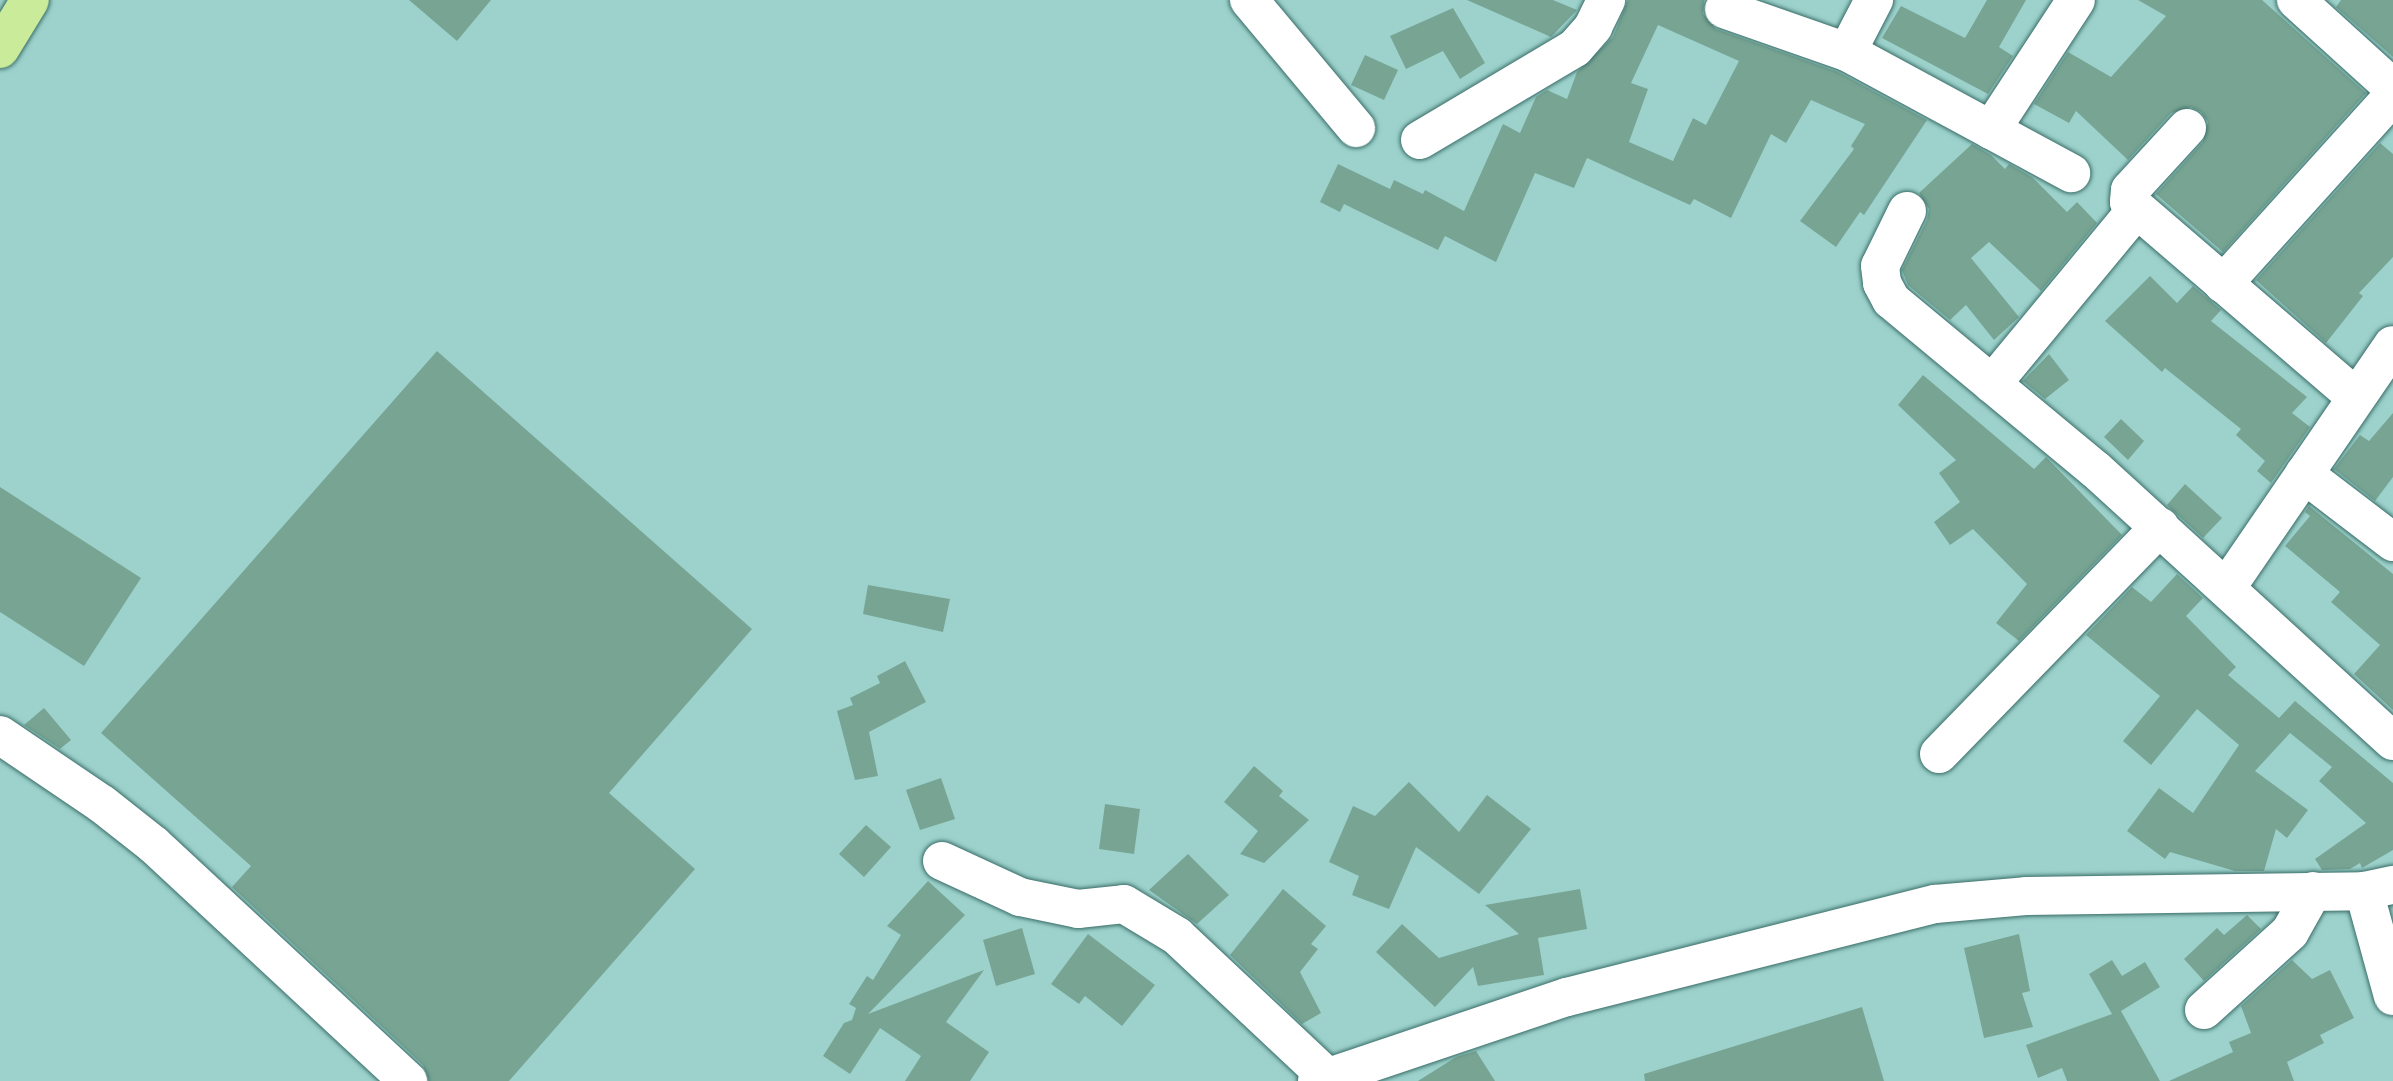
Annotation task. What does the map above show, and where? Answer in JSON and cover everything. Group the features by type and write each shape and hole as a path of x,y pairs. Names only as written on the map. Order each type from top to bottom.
{"main road":[{"path":"0,49 30,0"}],"street":[{"path":"1249,0 1356,128"},
{"path":"1420,140 1575,48 1592,27 1606,0"},
{"path":"1847,52 1874,0"},
{"path":"1991,130 2076,0"},
{"path":"2296,0 2393,88"},
{"path":"1724,9 1847,52 2071,173"},
{"path":"2223,284 2393,96"},
{"path":"2187,128 2130,190 2129,202 2356,397"},
{"path":"1992,384 2136,210"},
{"path":"1907,211 1886,247 1880,266 1882,283 1891,300 2160,527 2393,741"},
{"path":"2227,587 2393,345"},
{"path":"2304,474 2393,542"},
{"path":"1939,754 2160,527"},
{"path":"0,735 102,804 153,845 408,1081"},
{"path":"942,860 1020,897 1078,909 1124,904 1177,936 1322,1079 1567,997 1935,904 2026,897 2379,888 2393,996"},
{"path":"2204,1010 2290,932 2314,891"}],"building":[{"path":"409,0 491,0 457,41"},
{"path":"1467,0 1553,0 1577,10 1551,37"},
{"path":"1628,0 1704,0 1703,14 1716,29 1838,72 1927,120 1864,215 1860,212 1836,247 1800,221 1854,149 1851,146 1865,124 1811,100 1786,143 1771,134 1731,218 1694,199 1690,205 1587,158 1574,188 1535,173 1496,262 1445,236 1438,250 1344,204 1340,212 1320,202 1338,164 1390,189 1394,180 1423,194 1425,190 1464,211 1503,124 1520,133 1536,97 1547,90 1567,99 1577,72 1613,37","holes":["1658,25 1739,61 1706,125 1693,118 1673,161 1629,142 1648,89 1631,83"]},
{"path":"1987,0 2026,0 1999,47 2013,56 1988,94 1882,38 1901,6 1965,38"},
{"path":"2138,0 2262,0 2366,93 2223,252 2156,194 2203,142 2208,122 2201,112 2191,107 2171,113 2128,160 2076,111 2069,123 2034,104 2068,52 2111,77 2166,16"},
{"path":"2341,0 2393,0 2393,57 2336,7"},
{"path":"1453,8 1485,63 1460,79 1443,51 1406,69 1390,36"},
{"path":"1365,55 1398,70 1384,100 1351,85"},
{"path":"2380,143 2393,154 2393,257 2359,293 2363,296 2326,343 2256,280"},
{"path":"1972,144 1991,155 2005,169 2009,164 2032,177 2067,212 2077,202 2097,223 2041,291 1989,242 1971,258 2019,317 1994,340 1966,305 1950,320 1908,285 1902,270 1927,220 1929,209 1919,193"},
{"path":"2150,276 2177,303 2193,286 2221,310 2211,321 2307,397 2292,413 2310,427 2271,483 2257,471 2265,461 2236,435 2241,429 2165,368 2162,372 2105,321"},
{"path":"437,351 752,629 609,793 695,869 509,1081 429,1081 423,1065 232,887 251,866 101,733"},
{"path":"2049,354 2069,380 2045,399 2023,381"},
{"path":"1923,375 2034,469 2046,457 2122,535 2019,641 1996,623 2027,584 1973,529 1950,545 1934,522 1960,502 1939,473 1956,460 1898,405"},
{"path":"2393,413 2393,477 2375,501 2334,469 2360,435 2369,441"},
{"path":"2121,419 2144,441 2128,460 2104,437"},
{"path":"2185,484 2222,518 2203,538 2167,505"},
{"path":"0,487 141,578 84,666 0,612"},
{"path":"2309,506 2393,574 2393,710 2354,674 2380,645 2331,602 2340,592 2285,546 2310,516 2305,512"},
{"path":"2177,574 2203,598 2186,616 2236,667 2228,675 2279,718 2295,701 2393,783 2393,850 2362,868 2360,863 2350,869 2322,870 2315,859 2366,823 2319,781 2332,767 2290,733 2255,771 2308,810 2287,838 2276,829 2264,871 2235,871 2170,852 2165,859 2127,831 2159,788 2193,813 2239,745 2197,709 2151,765 2123,741 2160,696 2086,635 2132,587 2151,602"},
{"path":"868,585 950,599 943,632 863,614"},
{"path":"905,661 926,702 869,732 878,776 855,780 837,711 853,705 850,698 880,683 877,676"},
{"path":"44,708 71,740 60,749 24,725"},
{"path":"1254,766 1283,791 1279,796 1309,820 1264,863 1240,854 1258,831 1224,802"},
{"path":"941,778 955,819 920,830 906,790"},
{"path":"1409,782 1459,832 1487,795 1531,829 1479,894 1416,847 1389,909 1352,895 1359,876 1329,862 1353,806 1375,816"},
{"path":"1105,804 1140,809 1134,854 1099,849"},
{"path":"866,825 891,847 864,877 839,854"},
{"path":"1188,854 1229,895 1197,924 1149,890"},
{"path":"928,881 965,915 868,1014 984,970 946,1022 989,1052 970,1081 905,1081 921,1056 880,1028 850,1074 823,1056 844,1023 852,1020 856,1008 849,1004 867,976 873,980 901,935 887,926"},
{"path":"1283,889 1326,926 1311,944 1318,949 1300,972 1321,1013 1302,1024 1230,955"},
{"path":"1580,889 1587,929 1538,938 1544,975 1478,986 1473,967 1435,1007 1376,952 1402,924 1439,958 1519,934 1485,905"},
{"path":"2247,915 2261,929 2204,981 2184,959 2217,928 2224,935"},
{"path":"1022,928 1035,974 996,986 983,940"},
{"path":"1088,934 1155,985 1122,1026 1085,996 1079,1004 1051,984"},
{"path":"2019,934 2030,991 2022,993 2033,1027 1984,1038 1964,948"},
{"path":"2112,960 2122,976 2145,962 2160,987 2121,1011 2160,1081 2067,1081 2062,1068 2038,1078 2026,1045 2112,1014 2089,974"},
{"path":"2292,960 2312,979 2330,970 2354,1018 2320,1035 2324,1043 2287,1062 2294,1081 2169,1081 2233,1052 2229,1042 2251,1033 2241,1006"},
{"path":"1862,1007 1884,1081 1645,1081 1644,1074"},
{"path":"1476,1051 1495,1081 1418,1081 1456,1057"}]}
